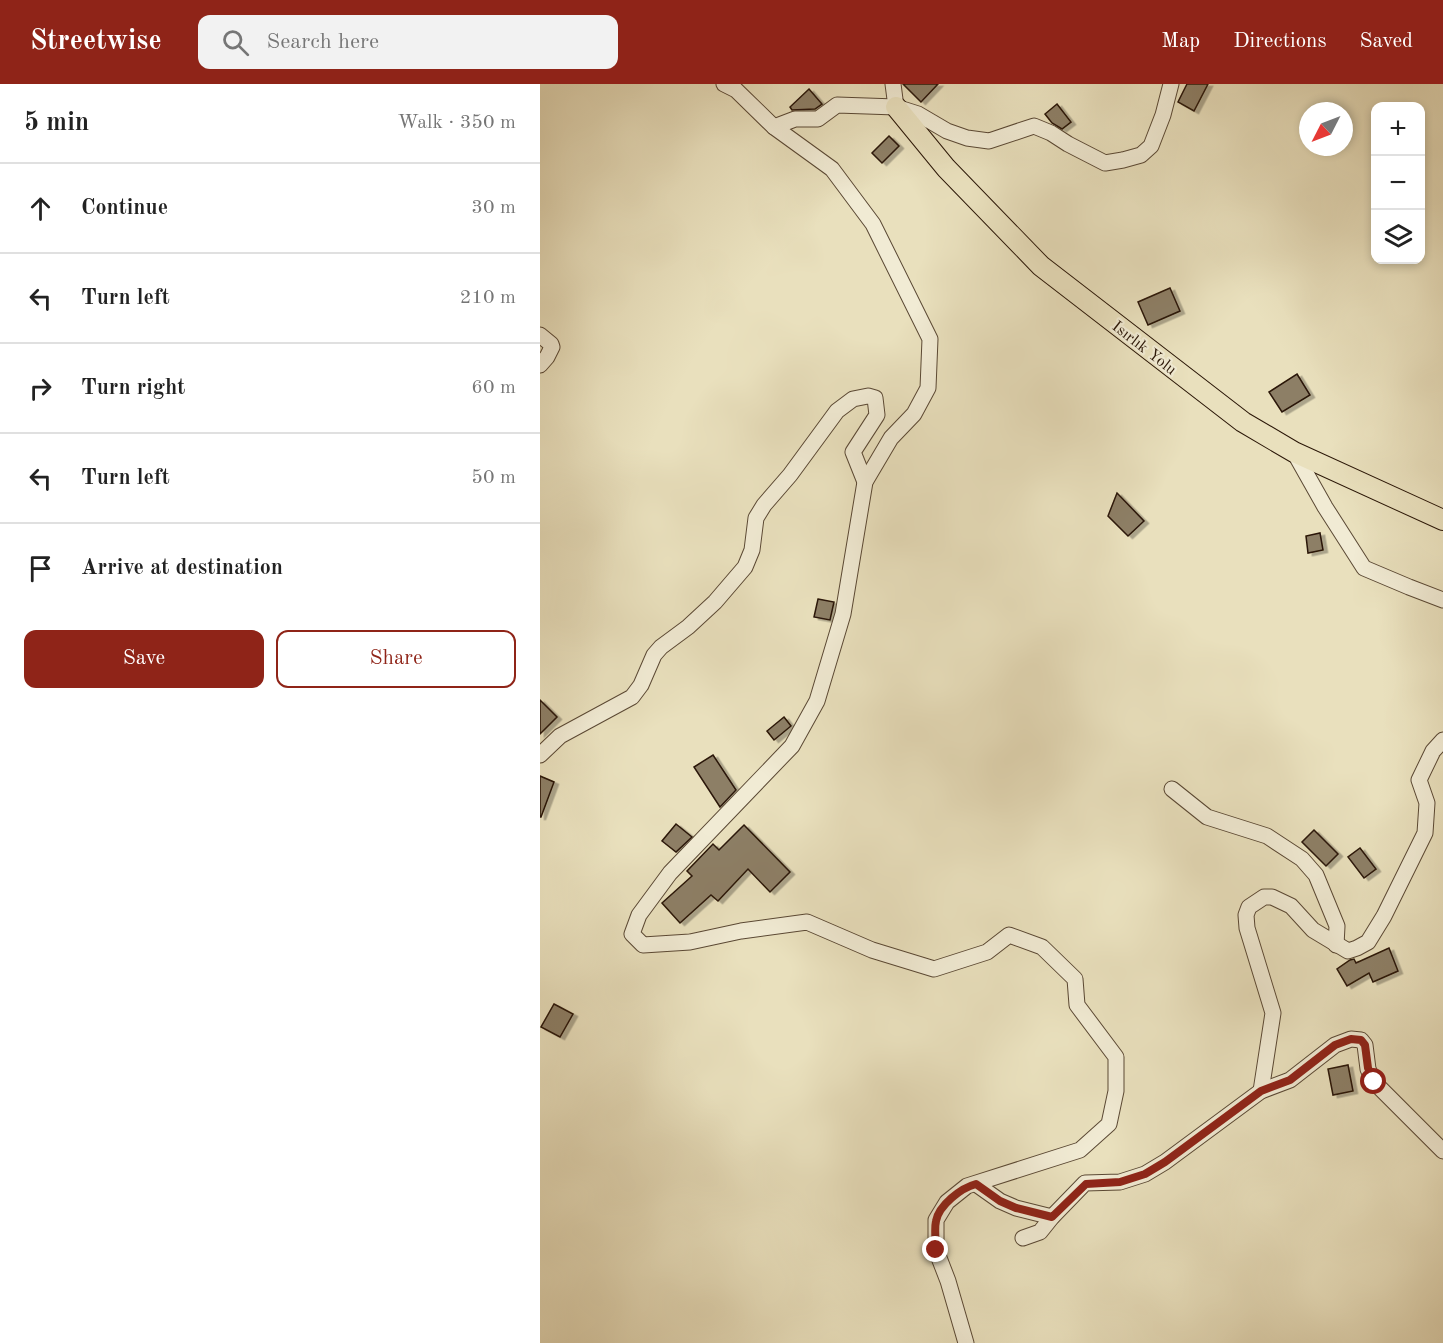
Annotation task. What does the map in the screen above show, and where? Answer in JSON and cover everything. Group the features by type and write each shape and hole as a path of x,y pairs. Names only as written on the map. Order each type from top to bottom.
{"main road":[{"name":"Isırlık Yolu","path":"896,107 946,168 1041,266 1243,422 1294,452 1443,520"}],"street":[{"path":"893,84 896,107"},
{"path":"774,127 795,120 818,119 837,105 896,107 918,114 947,131 967,138 989,141 1034,126 1104,163 1141,155 1150,146 1163,115 1171,84"},
{"path":"732,86 774,127 832,169 873,224 930,339 928,388 914,414 891,438 865,482 843,614 817,701 792,746 670,873 639,915 632,933 643,945 690,942 741,931 807,922 872,950 933,969 987,952 1009,935 1042,947 1075,979 1077,1005 1116,1057 1116,1091 1109,1124 1080,1150 967,1186 947,1202 936,1220 936,1250 948,1281 966,1343"},
{"path":"540,335 552,347 540,365"},
{"path":"540,755 560,736 632,697 641,685 654,655 715,602 745,567 752,550 756,518 837,411 853,399 868,396 875,398 877,415 853,452 865,482"},
{"path":"1294,452 1325,507 1364,568 1443,600"},
{"path":"1261,1091 1273,1013 1247,928 1246,915 1249,907 1264,897 1272,897 1291,906 1313,930 1348,951 1368,942 1384,916 1425,833 1426,803 1419,780 1433,751 1443,740"},
{"path":"1172,789 1208,817 1267,836 1302,860 1316,875 1337,926 1336,945"},
{"path":"1023,1238 1040,1232 1086,1184 1120,1182 1145,1174 1165,1162 1261,1091 1290,1080 1335,1045 1351,1039 1361,1040 1365,1045 1368,1068 1374,1082 1443,1151"},
{"path":"976,1184 1000,1201 1016,1208 1052,1217"}],"building":[{"path":"903,84 938,84 921,102"},
{"path":"1187,84 1208,84 1194,111 1178,102"},
{"path":"809,89 822,104 815,109 792,110 790,107"},
{"path":"1057,104 1071,122 1062,129 1052,123 1045,114"},
{"path":"889,136 899,146 882,163 872,153"},
{"path":"1170,288 1180,311 1148,325 1138,302"},
{"path":"1297,374 1310,395 1282,412 1269,392"},
{"path":"1117,493 1144,521 1128,536 1108,516"},
{"path":"1320,533 1323,550 1308,553 1306,536"},
{"path":"818,599 834,602 830,620 814,617"},
{"path":"540,700 557,717 540,734"},
{"path":"784,717 791,726 774,740 767,731"},
{"path":"713,755 736,790 720,807 694,767"},
{"path":"540,776 554,782 541,817 540,817"},
{"path":"676,824 692,837 676,852 662,841"},
{"path":"744,825 790,872 770,892 748,869 718,901 711,895 680,923 662,903 692,876 687,871 713,844 719,850"},
{"path":"1314,830 1338,854 1326,866 1302,842"},
{"path":"1360,848 1376,869 1364,878 1348,857"},
{"path":"1389,948 1398,971 1373,982 1369,973 1347,986 1337,969 1350,960 1354,959 1356,963"},
{"path":"554,1004 573,1014 560,1037 541,1027"},
{"path":"1348,1065 1353,1091 1333,1095 1328,1069"}],"route":[{"path":"936,1250 936,1220 947,1202 967,1186 976,1184 1000,1201 1016,1208 1052,1217 1086,1184 1120,1182 1145,1174 1165,1162 1261,1091 1290,1080 1335,1045 1351,1039 1361,1040 1365,1045 1368,1068 1374,1082"}]}
